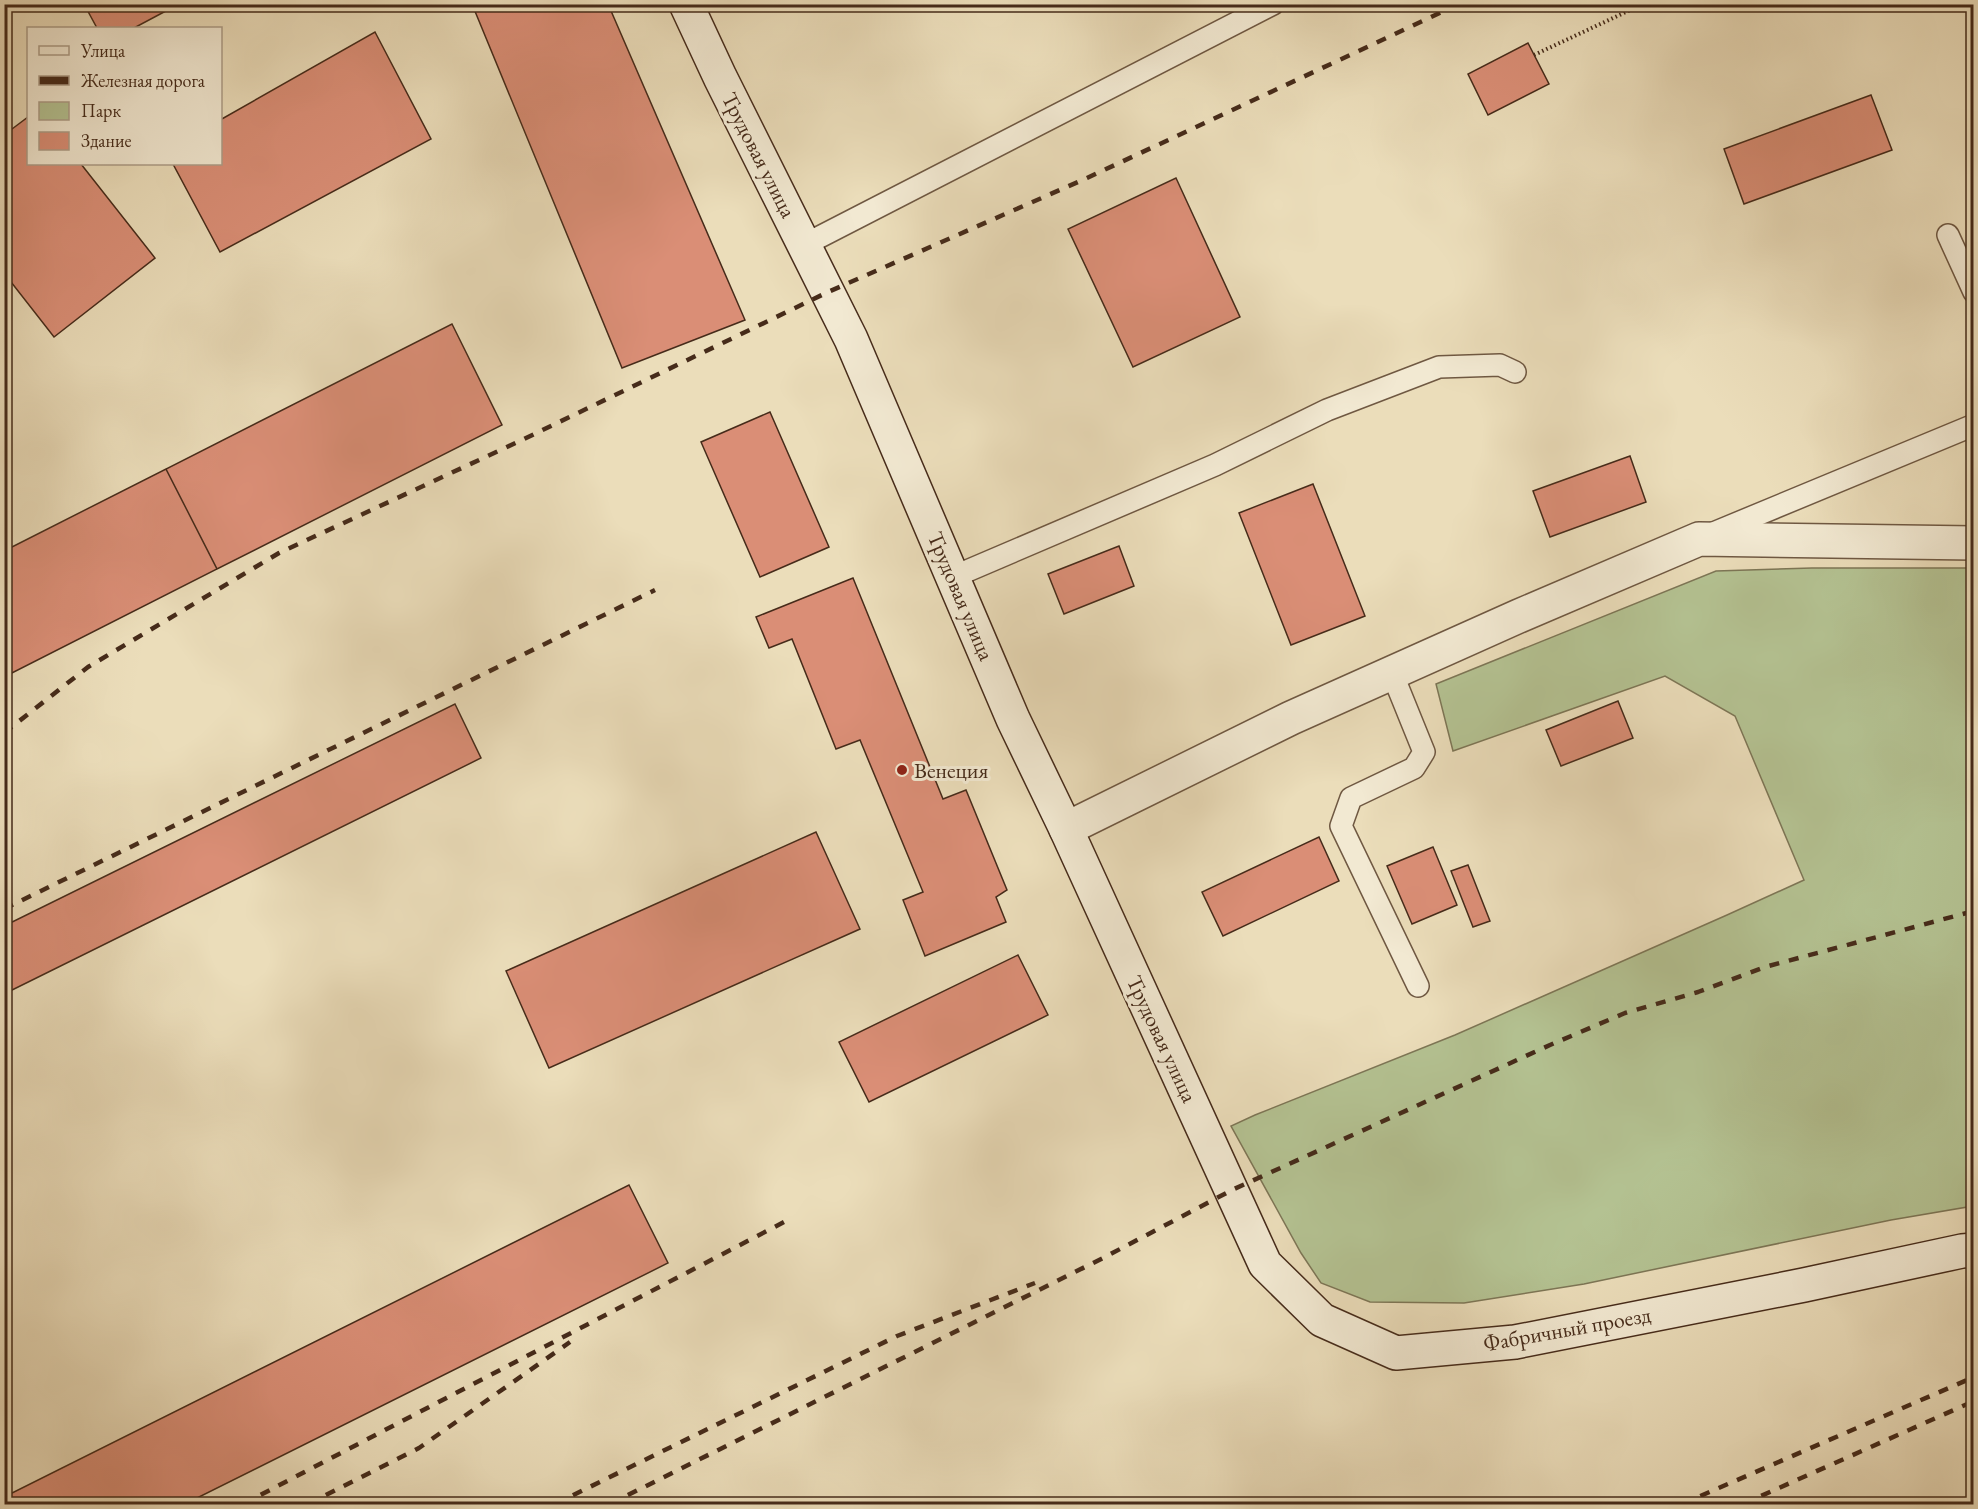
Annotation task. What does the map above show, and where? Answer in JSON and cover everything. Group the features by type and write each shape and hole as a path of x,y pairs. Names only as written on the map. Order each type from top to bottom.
{"main road":[{"name":"Трудовая улица","path":"686,4 851,339 1013,719 1232,1190"},
{"path":"1066,829 1291,718 1519,616 1699,539 1974,543"},
{"name":"Фабричный проезд","path":"1232,1190 1265,1263 1322,1320 1396,1353 1515,1342 1974,1250"}],"lane":[{"path":"804,245 1273,4"},
{"path":"1948,235 1974,292"},
{"path":"953,577 1215,465 1327,410 1439,367 1500,365 1515,372"},
{"path":"1699,539 1974,425"},
{"path":"1392,673 1424,752 1414,768 1351,798 1341,826 1418,986"}],"path":[{"path":"1534,55 1643,4"}],"green space":[{"path":"1812,568 1973,568 1973,1206 1891,1220 1584,1284 1464,1303 1370,1302 1321,1283 1301,1253 1231,1126 1455,1035 1804,880 1735,716 1665,676 1453,751 1436,684 1716,571"}],"building":[{"path":"84,4 179,4 136,27 96,27"},
{"path":"472,4 608,4 745,320 622,368"},
{"path":"375,32 431,139 220,252 174,165 222,165 222,119"},
{"path":"1528,43 1549,84 1488,115 1468,74"},
{"path":"1871,95 1892,150 1744,204 1724,149"},
{"path":"27,118 27,165 82,165 155,258 54,337 4,273 4,135"},
{"path":"1176,178 1240,317 1133,367 1068,229"},
{"path":"452,324 502,425 217,569 166,469"},
{"path":"770,412 829,547 760,577 701,442"},
{"path":"1630,456 1646,502 1550,537 1533,491"},
{"path":"166,469 217,569 4,677 4,551"},
{"path":"1313,484 1365,616 1291,645 1239,513"},
{"path":"1119,546 1134,586 1064,614 1048,574"},
{"name":"Венеция","path":"853,578 943,799 966,790 1007,890 996,897 1006,922 925,956 903,900 923,892 860,740 836,749 792,639 769,648 756,617"},
{"path":"1618,701 1633,738 1561,766 1546,730"},
{"path":"455,704 481,758 4,994 4,926"},
{"path":"816,832 860,929 549,1068 506,971"},
{"path":"1319,837 1339,881 1223,936 1202,892"},
{"path":"1433,847 1457,905 1412,924 1387,866"},
{"path":"1468,865 1490,921 1473,927 1451,871"},
{"path":"1018,955 1048,1015 869,1102 839,1042"},
{"path":"629,1185 668,1263 185,1504 4,1504 4,1497"}],"railway":[{"path":"4,733 88,667 279,553 522,440 828,292 1087,178 1459,4"},
{"path":"4,909 655,590"},
{"path":"610,1504 1103,1258 1232,1190 1550,1045 1625,1013 1698,992 1765,967 1974,911"},
{"path":"243,1504 784,1222"},
{"path":"555,1504 897,1336 1035,1283"},
{"path":"308,1504 419,1448 570,1342"},
{"path":"1682,1504 1974,1377"},
{"path":"1743,1504 1974,1401"}],"place":[{"name":"Венеция","path":"902,770"}]}
